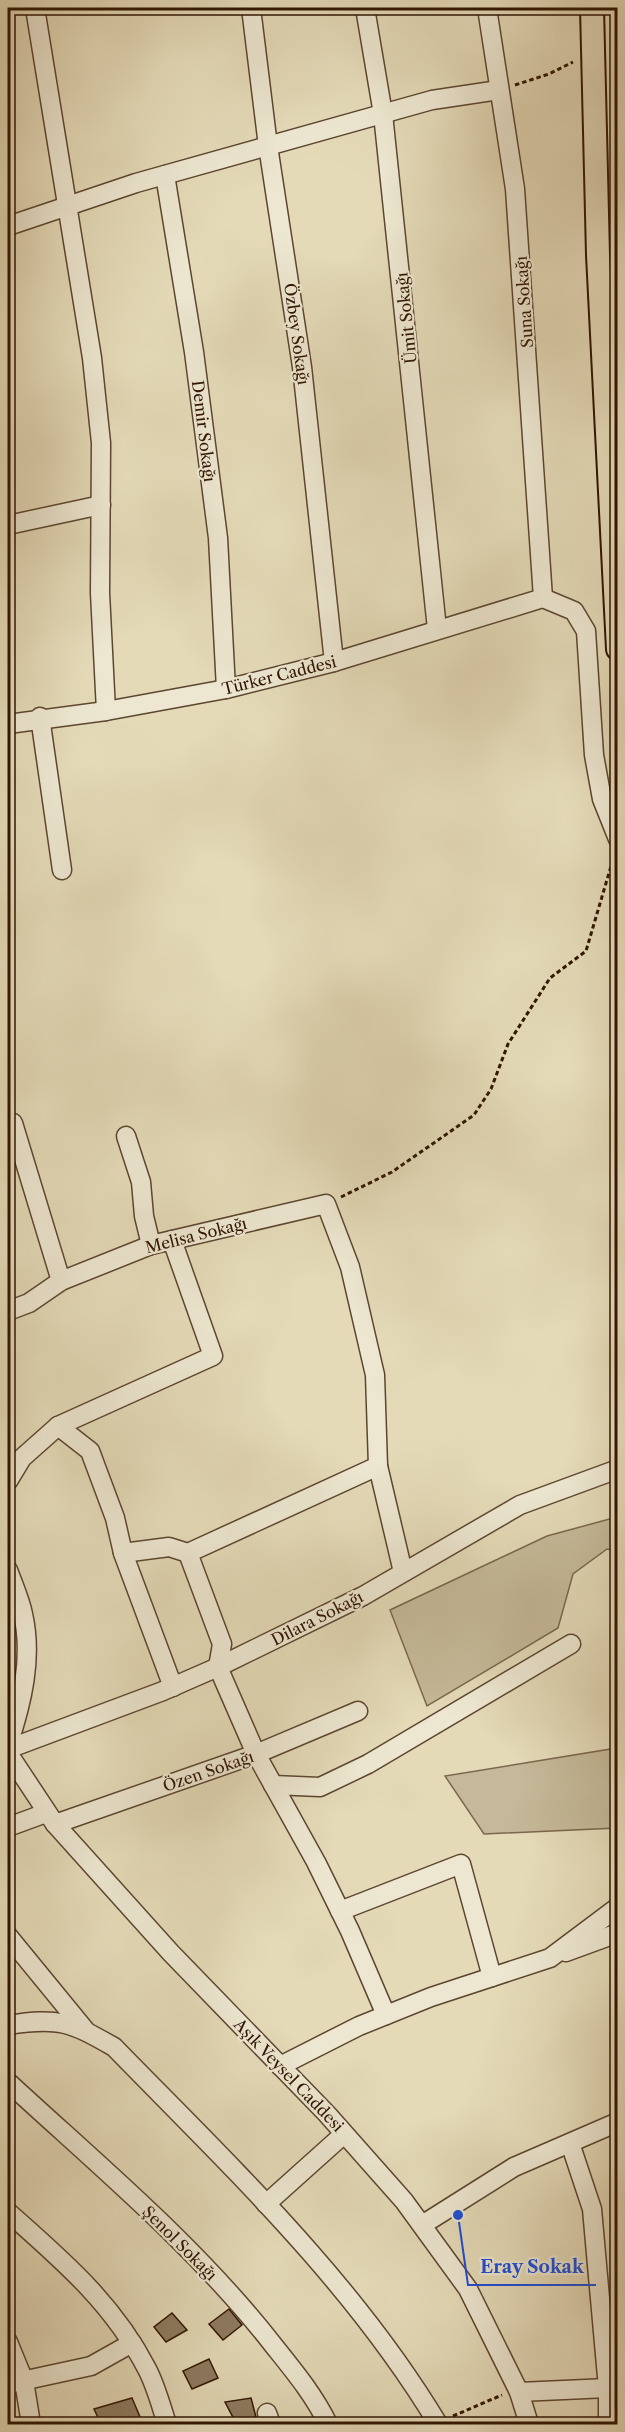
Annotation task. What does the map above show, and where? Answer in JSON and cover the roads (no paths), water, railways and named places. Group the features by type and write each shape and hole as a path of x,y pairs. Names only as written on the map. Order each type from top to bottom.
{"main road":[{"path":"592,8 598,255 618,649"}],"street":[{"path":"35,8 92,358 101,443 100,593 106,711"},
{"name":"Özbey Sokağı","path":"251,8 268,146 302,367 334,662"},
{"name":"Ümit Sokağı","path":"365,8 383,114 437,629"},
{"name":"Suna Sokağı","path":"487,8 515,189 543,598"},
{"path":"8,226 165,175 432,100 499,90"},
{"name":"Demir Sokağı","path":"165,175 195,352 216,527 226,689"},
{"path":"8,525 101,506"},
{"path":"543,598 574,611 586,631 594,755 602,799 616,846"},
{"name":"Türker Caddesi","path":"8,724 40,717 106,711 226,689 334,662 543,598"},
{"path":"40,717 62,870"},
{"path":"13,1123 62,1281"},
{"path":"126,1136 141,1182 144,1216 150,1245"},
{"name":"Melisa Sokağı","path":"8,1311 29,1303 62,1281 150,1245 326,1204 350,1267 375,1375 378,1466"},
{"path":"8,1481 22,1458 58,1426 213,1356 172,1240"},
{"path":"58,1426 90,1451 115,1518 123,1553 173,1687"},
{"path":"123,1553 169,1547 188,1553 378,1466 403,1572"},
{"name":"Dilara Sokağı","path":"8,1751 173,1687 218,1667 363,1596 520,1505 618,1469"},
{"path":"188,1553 222,1644 218,1667 256,1754 340,1911 386,2015"},
{"path":"8,1570 23,1614 27,1661 22,1704 8,1745"},
{"path":"273,1785 320,1787 368,1764 571,1644"},
{"name":"Özen Sokağı","path":"8,1827 51,1818 256,1754 358,1711"},
{"name":"Aşık Veysel Caddesi","path":"8,1751 51,1818 171,1953 344,2134 404,2201 468,2289 519,2392 529,2424"},
{"path":"340,1911 461,1864 492,1977"},
{"path":"550,1958 618,1907"},
{"path":"280,2066 386,2015 431,1997 618,1933"},
{"path":"8,1936 86,2031"},
{"path":"8,2025 58,2020 86,2031 114,2047 298,2237 361,2312 436,2424"},
{"name":"Şenol Sokağı","path":"8,2082 190,2250 261,2329 317,2400 328,2424"},
{"path":"422,2225 514,2168 618,2122"},
{"path":"266,2204 344,2134"},
{"path":"570,2143 592,2209 608,2388 608,2424"},
{"path":"8,2212 80,2275 120,2324 147,2370 167,2424"},
{"path":"8,2342 16,2383 31,2424"},
{"path":"16,2383 91,2366 132,2343"},
{"path":"519,2392 608,2388"}],"place":[{"name":"Eray Sokak","path":"458,2215"}]}
